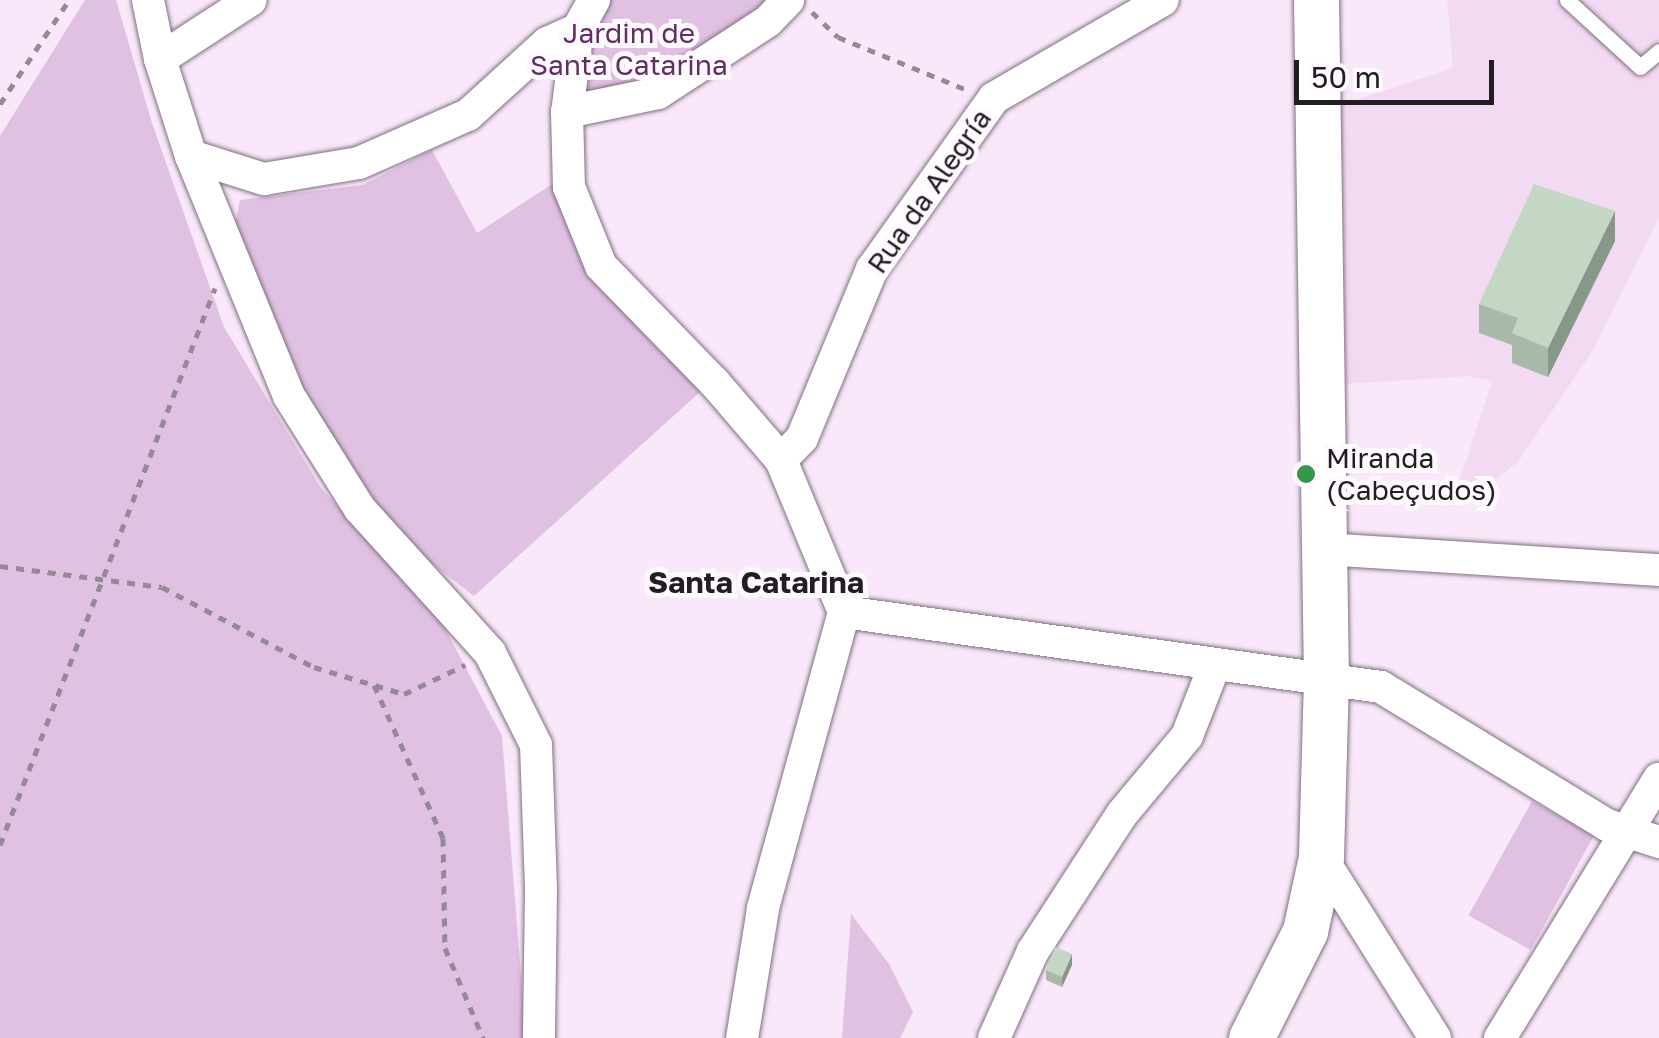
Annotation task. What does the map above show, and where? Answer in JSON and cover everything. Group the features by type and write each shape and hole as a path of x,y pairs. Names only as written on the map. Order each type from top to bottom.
{"street":[{"path":"148,0 160,60 191,156 290,396 360,509 490,653 536,745 541,890 539,1038"},
{"path":"160,60 251,0"},
{"path":"594,0 578,29 567,112 569,187 601,266 714,382 781,460 844,612 763,909 742,1038"},
{"path":"567,112 658,93 768,22 788,0"},
{"name":"Rua da Alegría","path":"781,460 802,438 872,269 994,98 1163,0"},
{"path":"1251,1038 1305,931 1321,857 1326,682 1316,0"},
{"path":"191,156 264,179 359,163 468,115 547,43 578,29"},
{"path":"1324,549 1659,570"},
{"path":"844,612 1381,687 1607,824 1644,836"},
{"path":"994,1038 1033,951 1122,814 1188,736 1215,664"},
{"path":"1500,1038 1644,836 1659,779"},
{"path":"1321,857 1435,1038"}],"lane":[{"path":"1568,0 1640,68 1659,52"}],"path":[{"path":"0,104 69,0"},
{"path":"798,0 838,38 994,98"},
{"path":"0,845 229,252"},
{"path":"0,566 162,586 314,668 404,694 490,653"},
{"path":"374,685 443,838 445,948 483,1038"}],"shaded area":[{"path":"1447,0 1659,0 1659,217 1593,350 1518,462 1485,488 1458,486 1492,381 1469,376 1346,384 1339,224 1341,105 1453,68"}],"green space":[{"path":"85,0 116,0 152,123 224,327 321,488 440,619 502,736 526,1038 0,1038 0,136"},
{"name":"Jardim de Santa Catarina","path":"594,0 788,0 658,93 567,112"},
{"path":"432,150 477,233 557,181 592,274 700,392 474,596 360,509 229,253 240,200 362,185"},
{"path":"1532,801 1594,835 1531,950 1468,916"},
{"path":"851,914 889,964 913,1012 900,1038 842,1038"}],"building":[{"path":"1534,184 1615,211 1548,348 1512,333 1518,318 1479,304"},
{"path":"1055,947 1072,954 1062,977 1046,970"}],"place":[{"name":"Miranda (Cabeçudos)","path":"1306,474"}],"district":[{"name":"Santa Catarina","path":"756,582"}]}
